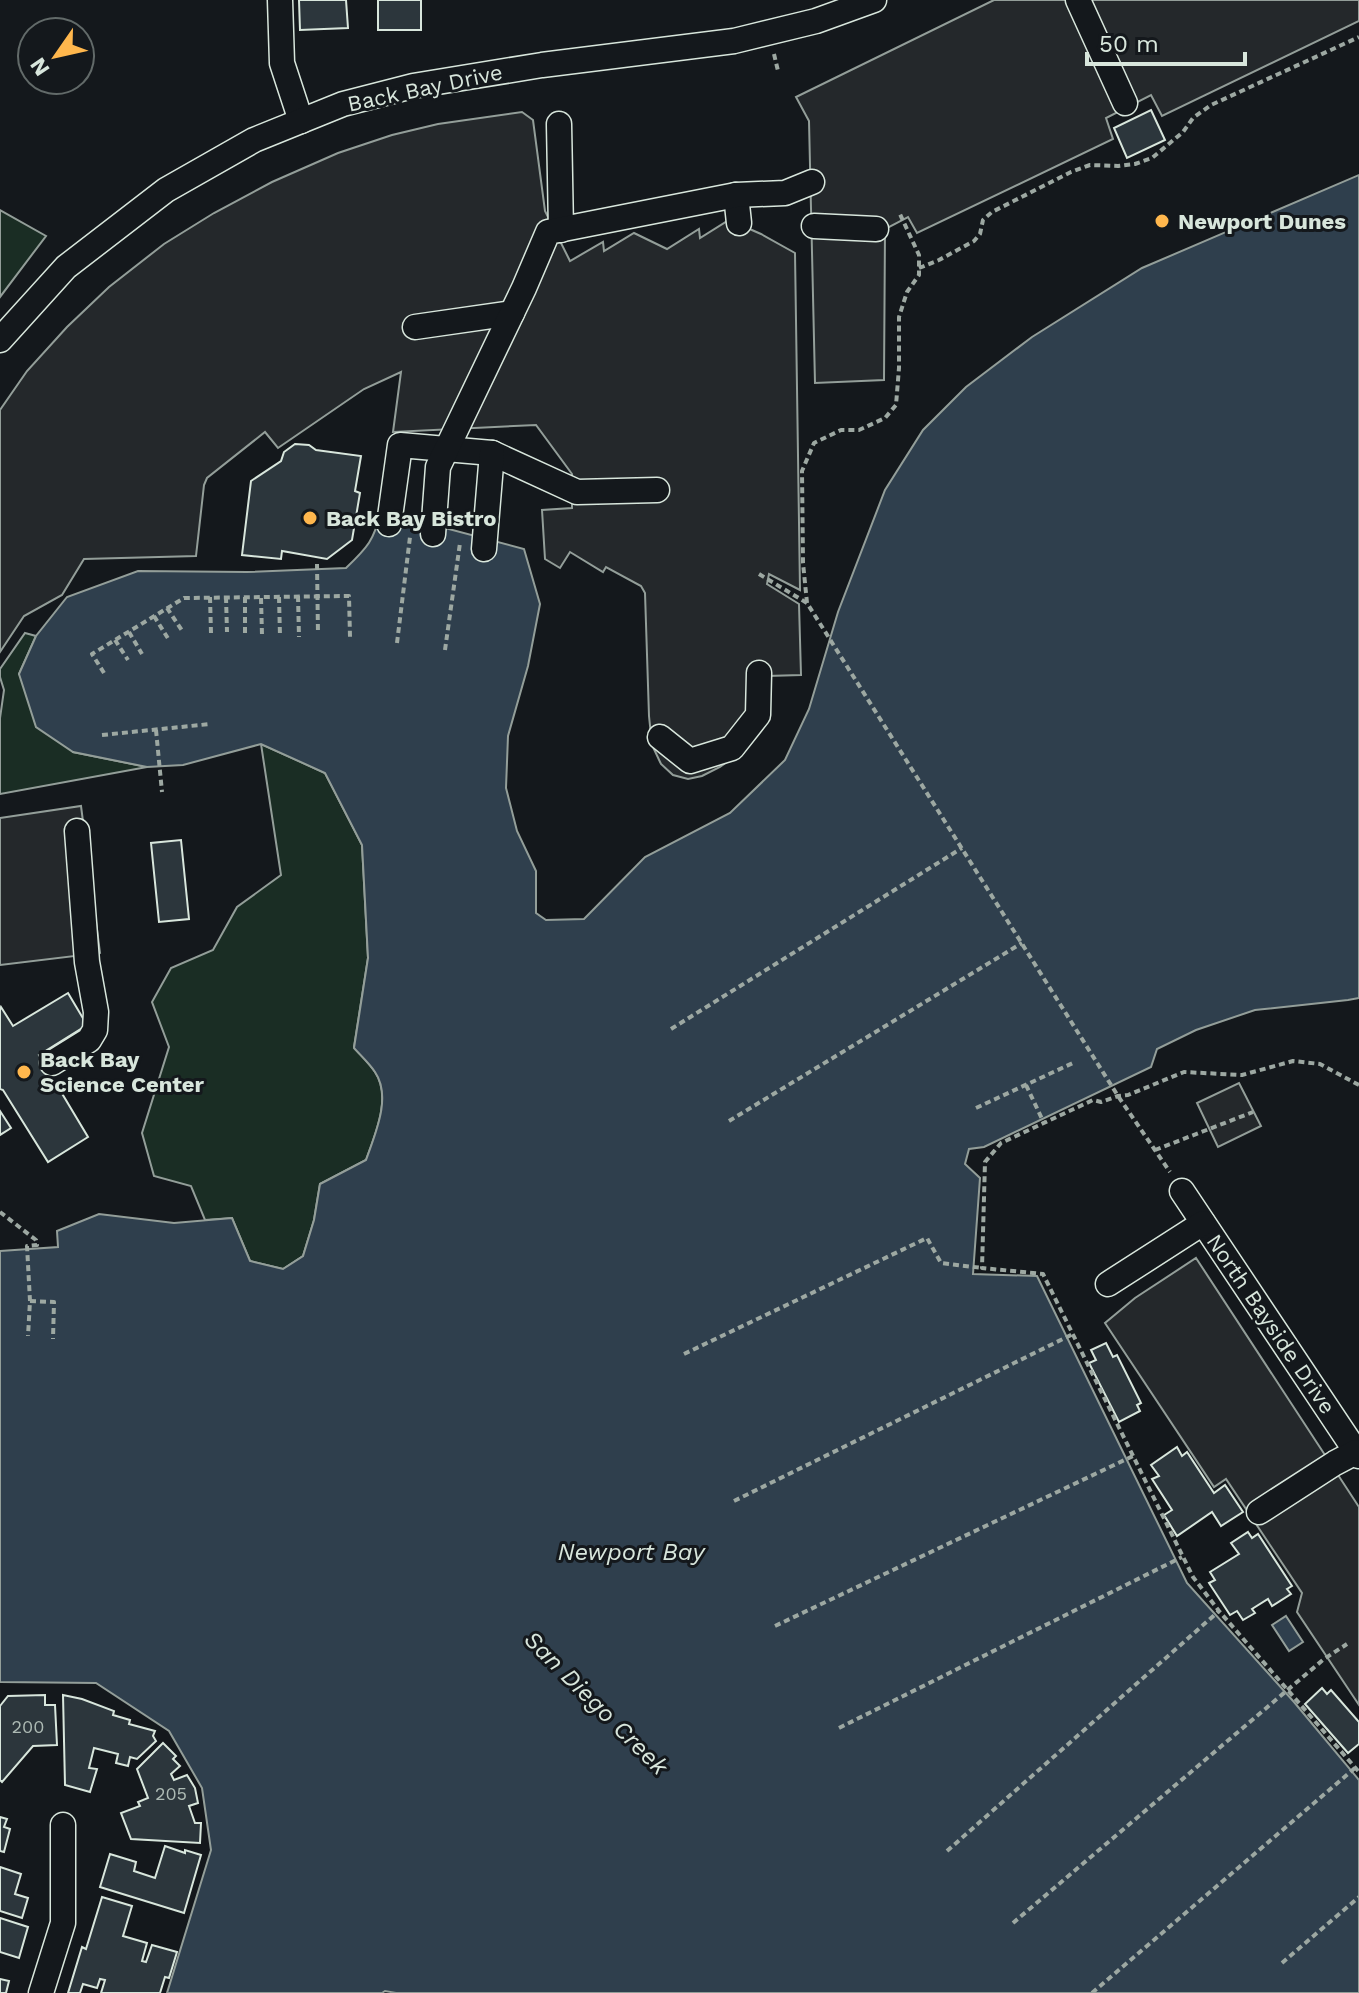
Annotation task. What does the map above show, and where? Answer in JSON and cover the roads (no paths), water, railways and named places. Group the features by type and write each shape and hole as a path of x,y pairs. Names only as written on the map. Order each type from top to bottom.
{"street":[{"path":"280,0 282,63 301,121"},
{"name":"Back Bay Drive","path":"0,340 66,267 166,190 254,140 343,104 413,86 542,65 734,41 816,21 874,0"},
{"path":"1078,0 1125,103"},
{"path":"559,124 561,230"},
{"path":"657,490 577,492 492,453 446,449 400,445 411,530 446,449 548,232 736,195 785,193 812,182"},
{"path":"736,195 739,223"},
{"path":"814,226 876,229"},
{"path":"415,327 512,313"},
{"path":"484,549 492,453"},
{"path":"660,737 690,761 732,748 758,715 759,673"},
{"path":"52,1063 89,1040 95,1030 96,1012 87,962 77,831"},
{"name":"North Bayside Drive","path":"1182,1191 1358,1454"},
{"path":"1108,1284 1203,1223"},
{"path":"1259,1512 1335,1463 1358,1454"},
{"path":"41,1993 63,1923 63,1825"}],"water":[{"name":"Newport Bay","path":"1359,175 1359,998 1255,1010 1196,1030 1157,1049 1151,1067 984,1147 969,1149 965,1164 980,1178 973,1274 1037,1276 1187,1583 1359,1780 1359,1993 167,1993 211,1850 202,1788 169,1731 96,1683 0,1682 0,1251 58,1247 57,1231 99,1214 174,1223 232,1218 250,1261 283,1269 303,1256 314,1220 320,1184 366,1160 382,1104 380,1082 375,1072 354,1048 368,958 362,845 325,773 261,744 183,765 147,767 73,752 36,727 19,674 36,636 67,597 138,571 247,572 346,568 369,542 381,511 524,549 540,604 528,666 508,736 506,788 517,831 536,871 536,913 546,920 584,919 645,857 730,813 785,760 809,709 838,612 885,490 923,430 966,387 1032,337 1142,268"},
{"path":"1286,1616 1303,1642 1289,1651 1272,1625"}],"place":[{"name":"Newport Dunes","path":"1162,221"},
{"name":"Back Bay Bistro","path":"310,518"},
{"name":"Back Bay Science Center","path":"24,1072"}],"water label":[{"name":"San Diego Creek","path":"596,1703"}]}
